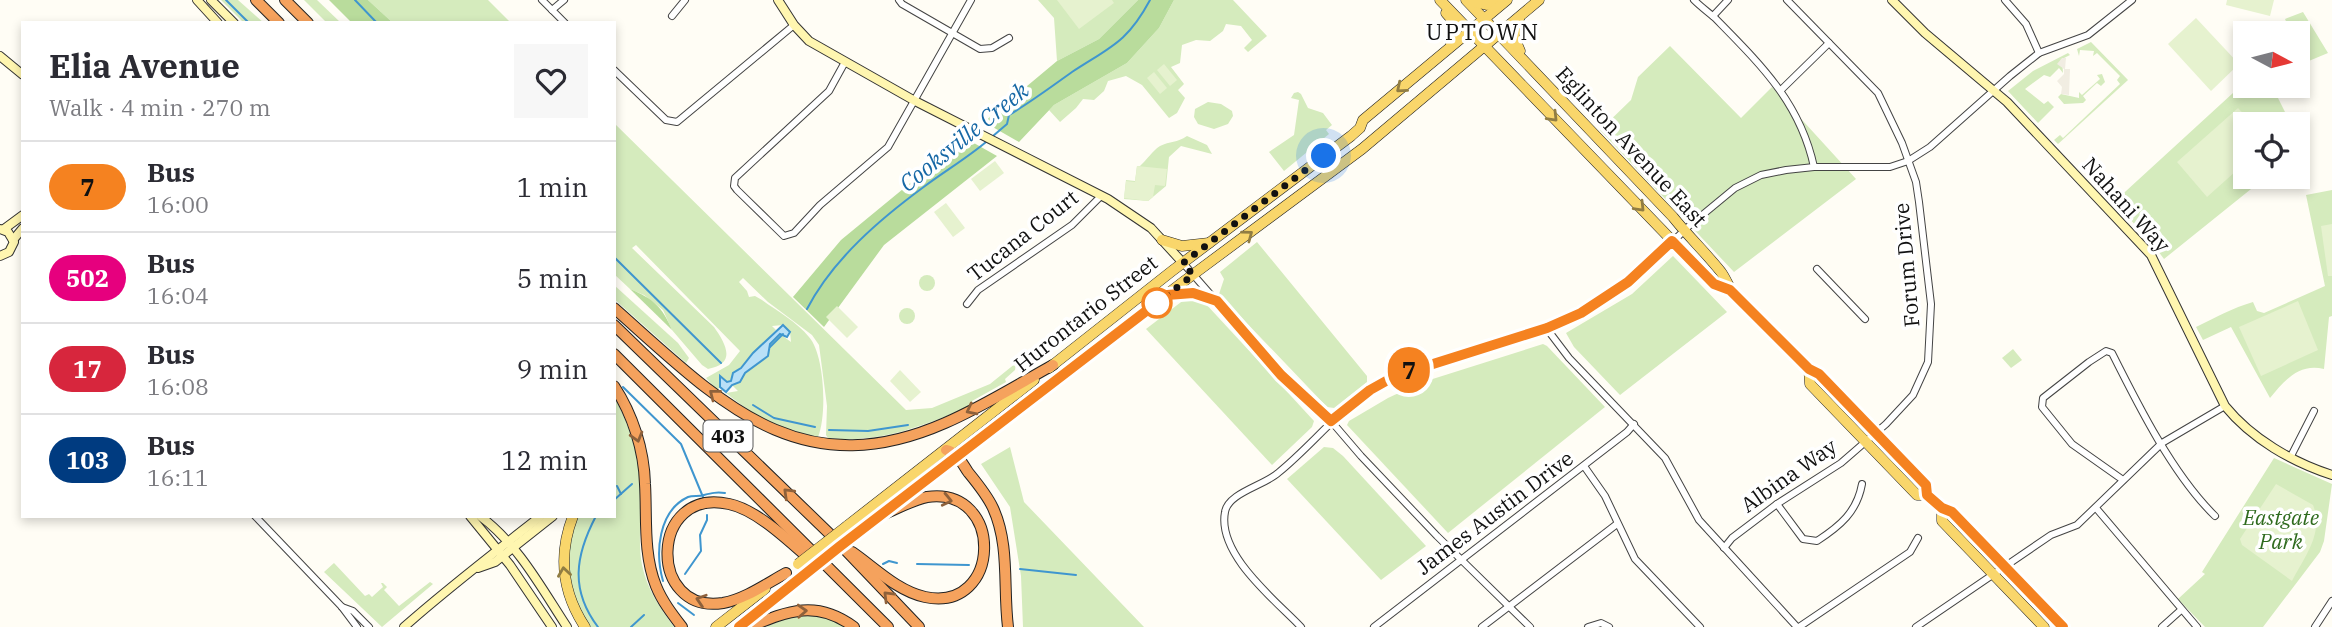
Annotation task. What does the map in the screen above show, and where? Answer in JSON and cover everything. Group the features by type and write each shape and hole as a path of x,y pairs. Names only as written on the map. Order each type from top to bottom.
{"highway":[{"path":"256,0 277,21"},
{"path":"285,0 306,21"},
{"path":"616,310 701,383 747,418 789,437 832,445 883,443 933,428 976,408 1053,365"},
{"name":"403","path":"616,327 837,541 919,627"},
{"name":"403","path":"616,356 888,627"},
{"path":"616,390 629,415 641,451 648,548 653,576 664,602 682,627"},
{"path":"946,450 957,456 988,499 999,523 1004,552 1008,627"},
{"path":"837,541 899,586 923,597 943,597 958,593 979,573 986,551 984,535 975,517 958,502 927,497 882,515"},
{"path":"786,573 735,600 720,603 700,601 683,591 670,574 666,558 668,539 675,524 692,508 706,503 732,504 751,513 824,571 839,578"},
{"path":"749,627 781,614 804,610 829,613 855,627"}],"main road":[{"path":"1434,0 1451,18 1455,37 1439,56"},
{"name":"Eglinton Avenue East","path":"1440,0 1714,284 1730,290 1809,369 1819,374 1926,485 1927,495"},
{"path":"1468,0 1487,5 1499,0"},
{"name":"Eglinton Avenue East","path":"1468,0 1686,228 1724,274 1730,290"},
{"name":"Hurontario Street","path":"716,627 1183,263 1351,136 1360,128 1363,120 1507,0"},
{"path":"1536,2 1517,21 1514,37 1520,50 1534,64 1536,73"},
{"name":"Hurontario Street","path":"739,627 855,534 1362,149 1536,2"},
{"path":"1162,240 1182,246 1209,243"},
{"path":"1167,295 1193,293 1217,301"},
{"name":"Eglinton Avenue East","path":"1809,369 1810,384 1917,495 1927,495 1942,508 1952,512 2063,627"},
{"name":"Eglinton Avenue East","path":"1942,508 1942,521 2044,627"},
{"path":"572,518 563,550 564,572 574,607 585,627"}],"street":[{"path":"197,0 216,21"},
{"path":"211,0 231,21"},
{"path":"542,0 563,21"},
{"path":"552,10 564,0"},
{"path":"672,16 684,0"},
{"path":"778,0 794,25 809,41 915,101 998,141 1139,219 1183,263 1281,375 1331,421 1361,456 1530,627"},
{"path":"899,0 953,34 985,50 1009,38"},
{"path":"845,62 829,92 735,178 734,186 737,190 780,233 789,236 794,233 828,198 881,154 915,101 971,0"},
{"path":"1694,0 1713,16 1781,90 1801,124 1814,167"},
{"path":"1713,16 1728,0"},
{"name":"Forum Drive","path":"1787,0 1881,98 1895,125 1916,182 1931,304 1928,362 1909,400 1876,433"},
{"name":"Nahani Way","path":"1892,0 1925,33 1994,90 2151,255 2225,407 2252,435 2332,475"},
{"path":"2006,0 2026,24 2039,54"},
{"path":"1301,627 1239,562 1224,523 1225,508 1233,497 1250,491 1277,474 1331,421 1370,390 1395,376 1571,318 1610,296 1735,188 1761,175 1814,167 1876,167 1908,161 1930,146 2039,54 2088,35 2132,0"},
{"path":"616,72 666,120 677,121 794,25"},
{"path":"1781,90 1829,43"},
{"path":"0,56 21,73"},
{"name":"Tucana Court","path":"967,304 978,290 1072,225 1101,196"},
{"path":"13,240 8,232 2,229 21,216"},
{"path":"0,256 9,252 13,240 21,230"},
{"path":"1817,269 1865,319"},
{"path":"1547,328 1569,358 1665,458 1699,520 1798,627 1910,552 1918,538"},
{"path":"2123,480 2072,444 2042,407 2043,398 2106,351 2112,353 2144,416 2194,495 2214,516"},
{"path":"1916,627 2051,536 2077,525 2162,443 2225,407"},
{"path":"2291,456 2314,411"},
{"name":"James Austin Drive","path":"1374,627 1584,466 1634,424"},
{"name":"Albina Way","path":"1724,548 1732,538 1777,504 1832,470 1876,433"},
{"path":"1584,466 1605,496 1635,559 1700,627"},
{"path":"1777,504 1803,538 1812,542 1838,528 1848,517 1859,500 1862,484"},
{"path":"2096,508 2197,627"},
{"path":"258,518 342,607 357,627"},
{"path":"472,518 552,627"},
{"path":"482,518 510,545 567,627"},
{"path":"404,627 443,593 510,545 539,518"},
{"path":"510,545 550,518"},
{"path":"1482,627 1618,524"},
{"path":"2315,627 2332,601"},
{"path":"342,607 353,611 369,627"},
{"path":"2162,627 2181,610"},
{"path":"1588,627 1601,623 1609,627"}],"green space":[{"path":"221,0 238,0 262,21 242,21"},
{"path":"304,0 317,0 339,21 325,21"},
{"path":"329,0 368,0 391,21 350,21"},
{"path":"368,0 488,0 509,21 391,21"},
{"path":"1038,0 1138,0 1099,39 1057,61 1054,18"},
{"path":"1057,0 1112,0 1114,3 1079,29"},
{"path":"1138,0 1174,0 1159,28 1127,63 1054,105 1019,142 984,122 1057,61 1099,39"},
{"path":"1174,0 1233,0 1267,36 1248,52 1244,48 1252,40 1241,26 1226,24 1223,31 1210,41 1196,40 1182,45 1180,63 1171,67 1184,84 1178,90 1185,98 1177,113 1169,118 1142,85 1126,76 1108,81 1104,91 1094,100 1083,99 1060,122 1049,110 1127,63 1159,28"},
{"path":"2227,0 2274,0 2270,16 2226,5"},
{"path":"2303,12 2308,21 2286,21 2285,19"},
{"path":"2196,18 2233,58 2233,70 2211,91 2168,44"},
{"path":"2310,23 2328,53 2310,60"},
{"path":"2091,42 2128,80 2058,144 2054,140 2060,135 2063,138 2120,84 2117,80 2120,76 2097,53 2093,56 2094,51 2080,50 2079,56 2077,49"},
{"path":"1670,46 1741,118 1772,87 1856,179 1734,272 1600,130 1631,100 1638,77"},
{"path":"2068,53 2070,55 2062,59 2063,73 2059,68 2050,77 2044,75 2025,89 2044,104 2048,101 2054,107 2038,123 2008,91 2033,71"},
{"path":"1164,64 1177,80 1170,86 1157,70"},
{"path":"1154,72 1167,88 1160,94 1147,78"},
{"path":"2102,74 2105,82 2101,86 2097,83 2083,96 2086,100 2083,103 2064,104 2058,97 2061,94 2079,98 2079,92 2082,95 2100,79 2097,75"},
{"path":"1298,92 1308,108 1323,113 1332,125 1326,130 1329,134 1284,171 1269,152 1294,135 1299,100 1291,98"},
{"path":"2233,93 2233,98 2278,98 2285,112 2233,112 2233,189 2251,189 2164,259 2114,202"},
{"path":"1208,102 1221,104 1232,111 1233,116 1228,124 1214,129 1198,124 1194,117 1195,109"},
{"path":"2233,112 2233,174 2207,197 2177,162"},
{"path":"616,125 906,410 932,408 990,384 1016,363 1015,370 1005,379 1006,382 972,401 973,405 938,419 885,435 828,438 827,406 819,345 812,335 768,302 743,278 739,282 749,297 755,296 793,322 809,337 814,346 823,386 823,415 818,437 791,430 759,416 726,393 738,391 732,385 740,382 745,373 770,351 770,344 780,334 791,342 790,332 783,325 772,326 776,330 733,373 731,381 727,383 720,377 720,387 717,390 706,378 729,365 740,351 636,245 632,248 714,327 725,346 726,358 723,363 708,369 702,365 672,330 663,310 644,295 630,289 616,276"},
{"path":"1187,136 1207,145 1212,154 1181,146 1169,157 1166,186 1148,201 1124,199 1126,180 1135,181 1137,166 1160,146"},
{"path":"965,138 997,156 884,245 824,327 793,297 841,240"},
{"path":"995,161 1004,173 980,191 971,179"},
{"path":"1137,166 1167,169 1165,186 1155,185 1153,197 1148,201 1124,198 1126,181 1135,182"},
{"path":"2332,190 2332,316 2329,317 2324,369 2307,368 2293,374 2270,398 2231,327 2203,340 2196,327 2253,302 2257,311 2264,313 2325,286 2306,195"},
{"path":"946,203 965,228 953,237 934,212"},
{"path":"2332,224 2332,276 2328,276 2321,226"},
{"path":"1257,242 1367,376 1367,382 1334,408 1327,407 1219,294 1224,279 1220,272"},
{"path":"1673,256 1727,312 1620,395 1574,347 1566,333 1632,294"},
{"path":"927,275 935,283 927,291 919,283"},
{"path":"616,287 678,343 689,358 686,363 616,301"},
{"path":"630,289 656,305 665,315 672,330"},
{"path":"1185,299 1196,299 1205,303 1314,421 1312,427 1272,465 1146,329"},
{"path":"2298,301 2318,350 2261,376 2239,327"},
{"path":"837,306 858,327 847,338 826,317"},
{"path":"907,308 915,316 907,324 899,316"},
{"path":"1543,344 1605,407 1448,533 1347,425 1349,421 1388,398 1420,383"},
{"path":"2013,349 2022,360 2011,368 2002,358"},
{"path":"900,370 921,392 910,402 890,381"},
{"path":"616,401 626,422 637,460 641,487 640,549 644,574 655,598 674,627 591,627 575,602 569,583 566,549 575,518 616,518"},
{"path":"1010,447 1024,502 1144,627 1023,627 1021,576 1010,507 981,464"},
{"path":"1324,447 1333,448 1343,456 1426,546 1381,580 1287,479"},
{"name":"Eastgate Park","path":"2274,458 2332,484 2320,552 2263,627 2205,627 2178,599 2205,574 2202,572"},
{"path":"2276,484 2313,505 2316,515 2312,544 2292,581 2242,545 2240,539"},
{"path":"334,563 365,596 369,594 372,597 383,587 383,583 387,587 384,590 399,606 430,582 433,584 382,627 324,572"},
{"path":"793,615 820,617 844,627 766,627"}],"shaded area":[{"path":"2062,58 2066,58 2065,69 2070,69 2069,95 2061,94 2062,87 2057,81 2064,74 2064,69 2057,64"}],"water":[{"path":"783,325 790,332 787,337 780,334 770,344 768,356 726,392 720,387 720,376 727,382 731,381 733,373"}],"waterway":[{"path":"226,0 247,21"},
{"path":"355,0 375,21"},
{"name":"Cooksville Creek","path":"993,136 1007,124 1009,115 1117,43 1133,26 1150,0"},
{"name":"Cooksville Creek","path":"807,309 830,273 875,226 986,142"},
{"path":"616,259 721,363"},
{"name":"Cooksville Creek","path":"770,347 783,334"},
{"path":"623,387 681,444 703,497"},
{"path":"753,405 774,418 815,427"},
{"path":"829,430 868,431 908,425"},
{"name":"Cooksville Creek","path":"616,498 632,484"},
{"path":"617,486 621,494"},
{"path":"663,581 659,546 670,512 688,497 725,493"},
{"path":"685,574 701,551 700,535 707,515"},
{"name":"Cooksville Creek","path":"595,518 584,545 579,573 583,600 598,627"},
{"path":"883,564 889,561 897,563"},
{"path":"917,564 969,565"},
{"path":"1020,569 1076,575"},
{"path":"678,603 694,615"},
{"path":"631,627 644,615"}],"bus line":[{"name":"7","path":"739,627 806,572 1167,295 1193,293 1217,301 1281,375 1331,421 1370,390 1395,376 1547,328 1581,313 1628,282 1672,241 1714,284 1730,290 1792,353 1809,369 1819,374 1926,485 1927,495 1942,508 1952,512 2063,627"}],"district":[{"name":"UPTOWN","path":"1483,32"}],"route":[{"path":"1157,303 1193,275 1183,263 1324,156"}]}
